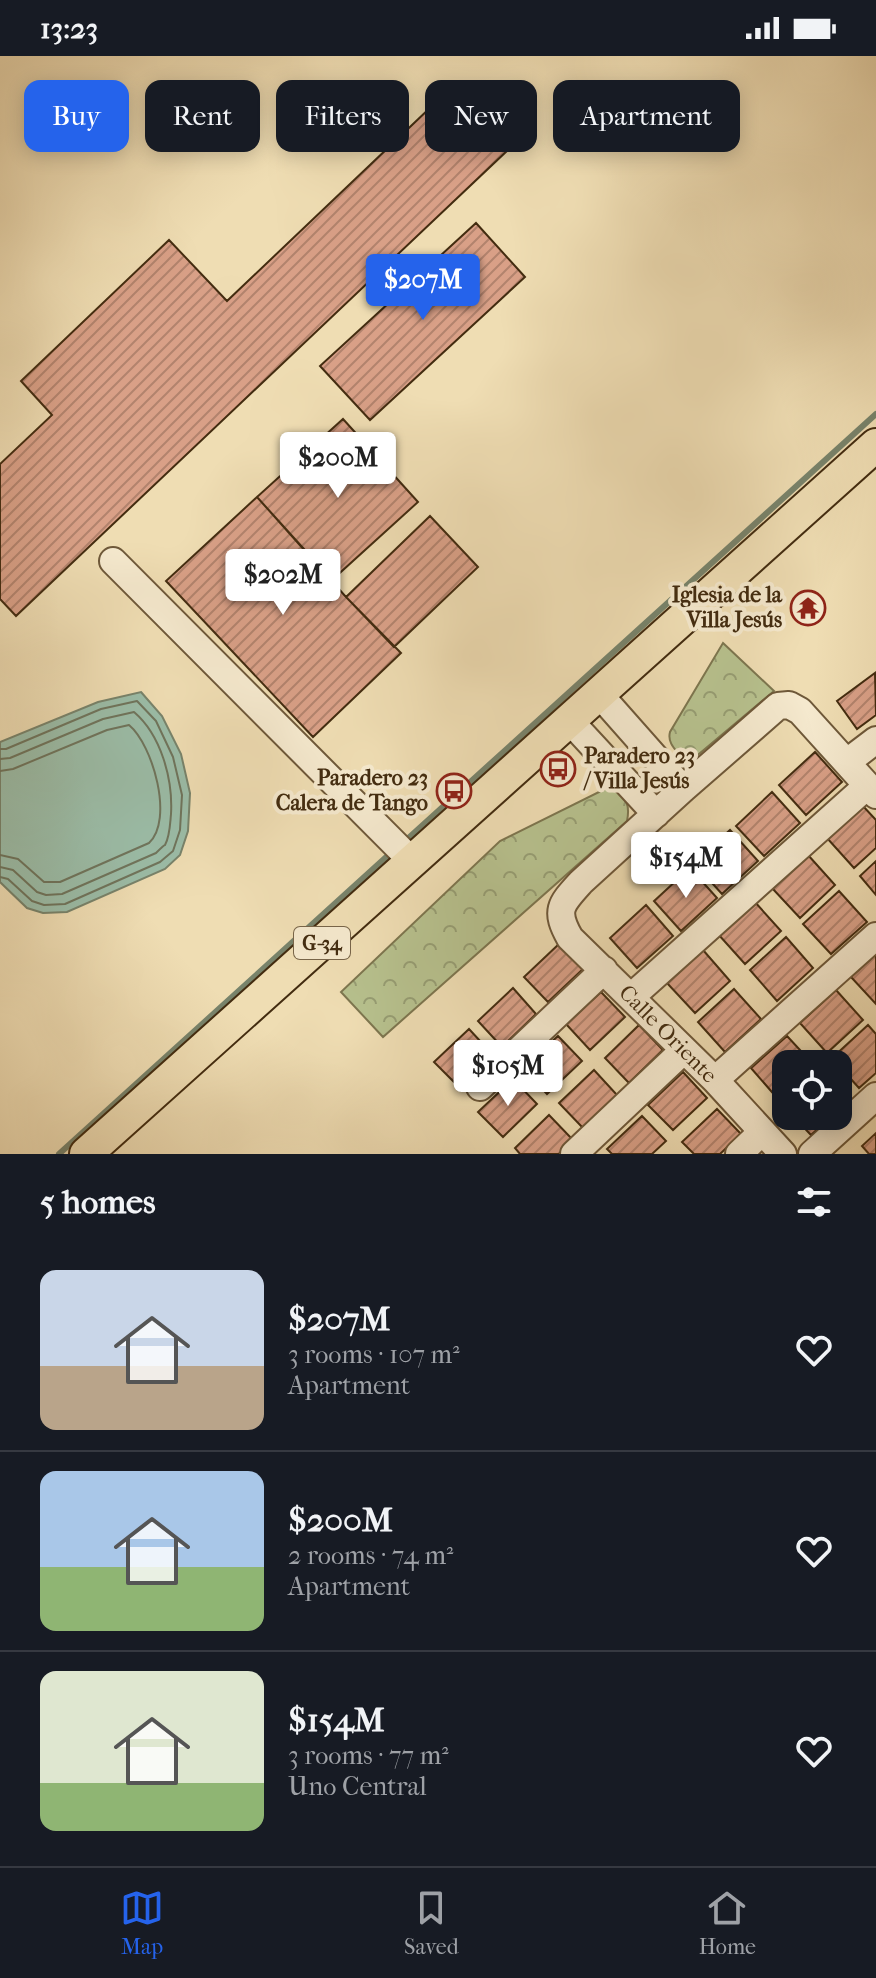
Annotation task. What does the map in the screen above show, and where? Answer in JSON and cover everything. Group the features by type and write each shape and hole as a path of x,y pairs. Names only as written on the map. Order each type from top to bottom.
{"main road":[{"name":"G-34","path":"86,1154 403,852 570,721 876,445"}],"street":[{"path":"113,561 403,852"},
{"path":"599,694 683,789"},
{"path":"570,721 656,814 778,706 789,705 800,711 872,790 631,997"},
{"path":"847,762 876,740"},
{"name":"Calle Oriente","path":"656,814 569,895 561,911 561,921 570,938 715,1080 783,1154"},
{"path":"715,1080 876,936"},
{"path":"480,1087 604,970"},
{"path":"574,1154 684,1050"},
{"path":"812,1154 876,1096"},
{"path":"739,1154 762,1132"}],"green space":[{"path":"723,643 774,691 693,759 682,758 671,743 670,732"},
{"path":"611,786 627,805 627,821 383,1037 341,992 500,841"}],"water":[{"path":"141,692 162,716 181,754 190,793 188,831 180,855 165,869 67,912 43,913 27,908 0,882 0,742 98,702"}],"building":[{"path":"425,113 425,152 506,152 16,616 0,599 0,464 52,415 21,381 169,240 227,301 384,152 409,152 409,128"},
{"path":"476,223 525,277 370,420 320,366"},
{"path":"343,419 418,502 332,580 257,497"},
{"path":"257,497 346,597 401,653 313,737 166,581"},
{"path":"430,516 478,567 394,647 346,597"},
{"path":"875,673 876,715 857,729 837,701"},
{"path":"815,752 842,782 806,815 779,785"},
{"path":"772,792 800,823 764,856 736,826"},
{"path":"862,805 876,820 876,848 854,868 827,838"},
{"path":"730,830 758,861 722,894 694,863"},
{"path":"808,855 835,885 800,918 772,888"},
{"path":"876,861 876,895 860,876"},
{"path":"690,868 717,898 681,931 654,901"},
{"path":"839,891 867,922 831,954 803,924"},
{"path":"754,901 781,931 745,964 718,934"},
{"path":"646,905 673,936 637,968 610,938"},
{"path":"786,937 813,968 777,1001 750,970"},
{"path":"559,944 583,969 548,1002 524,977"},
{"path":"703,950 730,981 695,1013 667,983"},
{"path":"876,954 876,1004 851,977"},
{"path":"513,988 536,1014 502,1047 478,1021"},
{"path":"734,989 761,1019 725,1052 698,1022"},
{"path":"836,990 863,1020 830,1050 824,1050 800,1023"},
{"path":"601,992 625,1017 590,1050 566,1024"},
{"path":"639,1025 663,1050 629,1083 605,1058"},
{"path":"868,1025 876,1034 876,1073 859,1088 852,1080 852,1050 841,1050"},
{"path":"469,1029 493,1055 459,1087 434,1062"},
{"path":"558,1036 582,1061 547,1094 523,1068"},
{"path":"787,1036 800,1050 772,1050 772,1092 751,1068"},
{"path":"594,1070 617,1095 583,1128 559,1103"},
{"path":"683,1072 707,1098 673,1130 648,1105"},
{"path":"513,1079 537,1104 503,1137 478,1112"},
{"path":"717,1109 741,1134 720,1154 694,1154 682,1142"},
{"path":"549,1115 573,1140 559,1154 520,1154 515,1148"},
{"path":"642,1116 666,1141 652,1154 612,1154 607,1149"},
{"path":"876,1133 876,1154 869,1154 862,1146"}],"waterway":[{"path":"403,843 876,414"},
{"path":"59,1154 394,850"}],"place":[{"name":"Iglesia de la Villa Jesús","path":"808,608"},
{"name":"Paradero 23 / Villa Jesús","path":"558,769"},
{"name":"Paradero 23 Calera de Tango","path":"454,791"}]}
